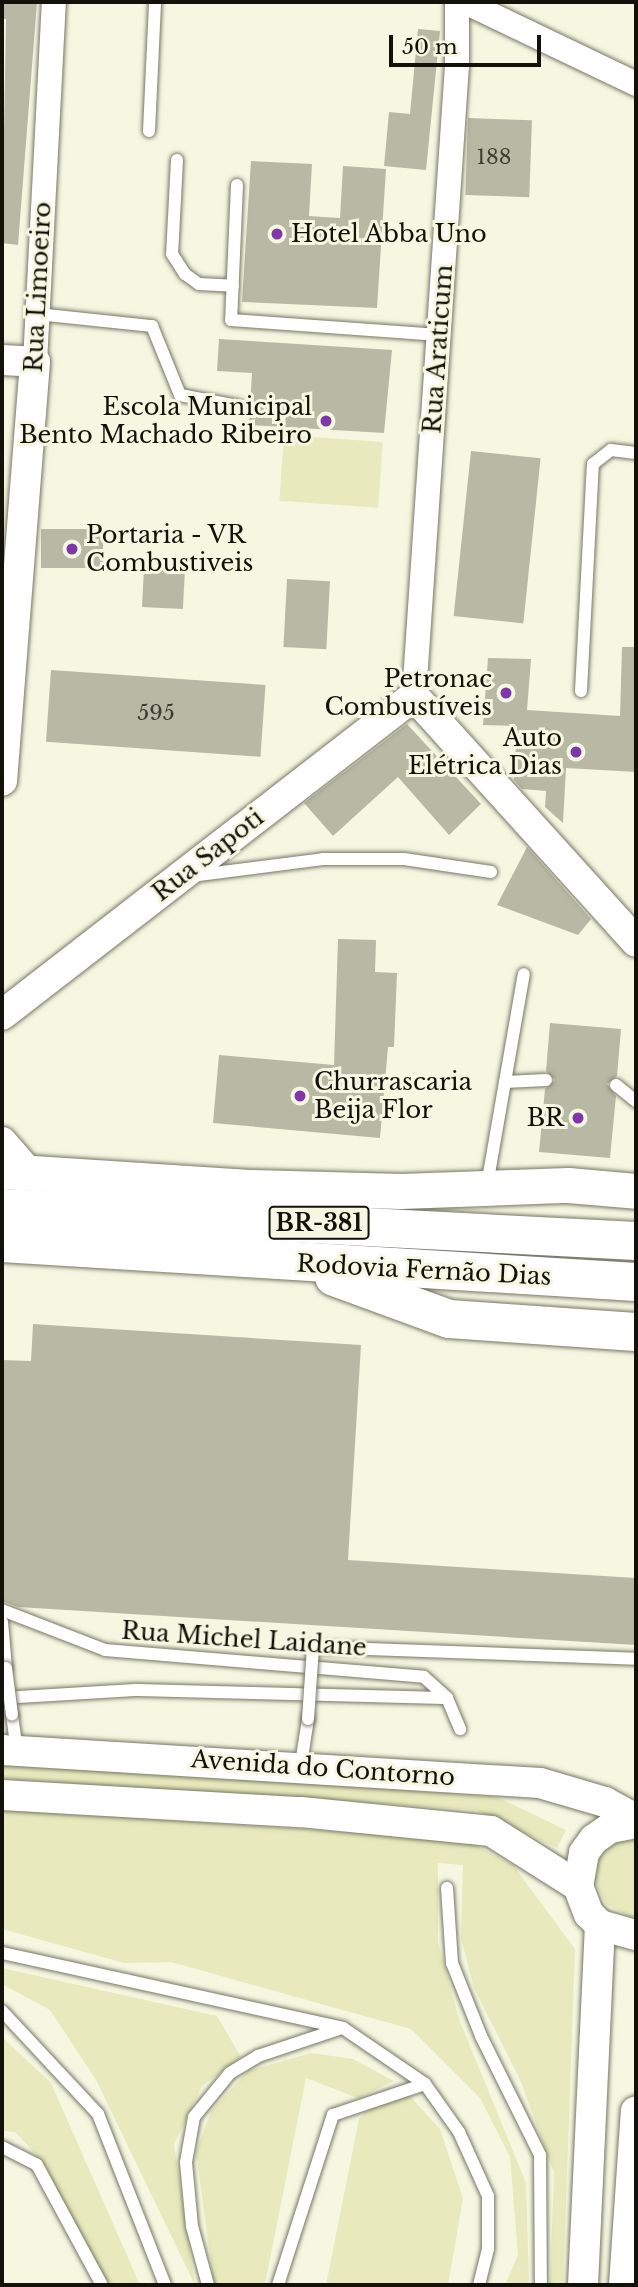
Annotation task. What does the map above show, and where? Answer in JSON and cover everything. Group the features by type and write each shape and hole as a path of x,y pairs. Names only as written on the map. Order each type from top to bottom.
{"highway":[{"name":"Rodovia Fernão Dias","path":"2,1208 636,1241"},
{"name":"Rodovia Fernão Dias","path":"2,1243 636,1282"},
{"name":"BR-381","path":"201,1256 344,1279 449,1319 636,1332"}],"main road":[{"name":"BR-381","path":"16,1172 374,1190 487,1185 636,1191"}],"street":[{"name":"Rua Limoeiro","path":"2,781 4,707 34,362 54,2"},
{"name":"Rua Araticum","path":"414,696 439,335 457,2"},
{"path":"466,2 636,84"},
{"path":"2,360 34,362"},
{"path":"414,696 636,942"},
{"name":"Rua Sapoti","path":"2,1015 414,696"},
{"path":"2,1142 16,1172"},
{"name":"Avenida do Contorno","path":"9,1750 301,1765 540,1783 605,1802 636,1821"},
{"name":"Avenida do Contorno","path":"2,1795 301,1812 491,1831 578,1886"},
{"path":"636,1821 610,1828 594,1839 584,1853 578,1886 589,1914 600,1925 636,1935"},
{"path":"583,2285 600,1925"},
{"path":"624,2285 636,2111"}],"lane":[{"path":"149,131 155,2"},
{"path":"177,160 172,254 185,274 199,284 233,286"},
{"path":"237,185 231,320 439,335"},
{"path":"37,314 152,326 180,395 240,406"},
{"path":"581,691 593,464 611,450 636,453"},
{"path":"180,877 323,859 404,859 491,872"},
{"path":"487,1185 524,974"},
{"path":"505,1082 546,1080"},
{"path":"617,1085 636,1101"},
{"name":"Rua Michel Laidane","path":"2,1610 105,1650 374,1670 424,1677 447,1698 460,1729"},
{"path":"2,1622 12,1715 9,1750"},
{"path":"301,1765 308,1718 313,1647 636,1659"},
{"path":"2,1698 135,1690 447,1698"},
{"path":"447,1888 452,1963 481,2036 540,2155 541,2285"},
{"path":"2,1953 343,2028 425,2084 459,2132 488,2196 488,2249 479,2285"},
{"path":"2,2011 98,2113 165,2285"},
{"path":"208,2285 192,2226 187,2175 194,2117 230,2073 258,2056 343,2028"},
{"path":"278,2285 333,2115 425,2084"},
{"path":"2,2147 37,2165 102,2285"}],"green space":[{"path":"284,435 383,442 378,508 279,501"},
{"path":"2,1759 497,1797 566,1830 557,1848 476,1810 2,1779"},
{"path":"2,1809 465,1840 513,1865 575,1949 563,2285 550,2285 554,2173 521,2082 474,1988 461,1938 463,1865 438,1863 438,1942 459,2019 526,2183 529,2285 505,2285 518,2255 510,2157 480,2098 411,2029 171,1962 124,1963 2,1929"},
{"path":"636,1834 636,1916 631,1917 606,1904 594,1879 601,1852 611,1842"},
{"path":"2,1968 217,2016 241,2057 202,2086 174,2144 195,2285 96,2080 50,2010 2,1984"},
{"path":"2,2037 51,2083 140,2285 109,2285 39,2158 15,2132 2,2131"},
{"path":"311,2053 353,2059 394,2081 358,2098 306,2078 265,2284 214,2285 196,2152 211,2111 248,2071"},
{"path":"408,2094 440,2129 463,2198 448,2285 326,2285 359,2119 369,2108"}],"building":[{"path":"2,2 37,2 18,245 2,243 6,19 2,19"},
{"path":"418,29 440,31 426,170 384,166 389,112 410,114"},
{"path":"468,118 532,120 529,197 465,195"},
{"name":"Hotel Abba Uno","path":"251,161 312,164 309,216 340,218 343,166 386,169 377,308 242,302"},
{"path":"219,339 392,350 384,433 249,425 252,373 217,371"},
{"path":"471,451 541,458 523,623 454,616"},
{"name":"Portaria - VR Combustiveis","path":"41,529 103,529 103,568 41,568"},
{"path":"144,568 185,570 183,609 142,607"},
{"path":"287,579 330,581 326,649 283,647"},
{"name":"Auto Elétrica Dias","path":"622,647 636,647 636,772 566,768 563,823 545,807 546,791 522,789 514,780 517,726 483,725 488,658 531,659 527,710 620,716"},
{"path":"51,670 265,685 260,757 46,742"},
{"path":"407,724 481,804 449,835 398,777 333,836 304,803"},
{"path":"527,847 591,919 578,935 497,905"},
{"name":"Churrascaria Beija Flor","path":"338,939 376,940 375,972 397,973 394,1047 388,1047 380,1138 213,1123 219,1055 334,1065"},
{"name":"BR","path":"550,1023 621,1029 617,1076 607,1084 616,1096 610,1158 539,1152 545,1089 555,1080 546,1071"},
{"path":"33,1324 361,1345 348,1560 636,1578 636,1645 18,1607 2,1601 2,1360 31,1361"}],"place":[{"name":"Hotel Abba Uno","path":"277,234"},
{"name":"Escola Municipal Bento Machado Ribeiro","path":"326,421"},
{"name":"Portaria - VR Combustiveis","path":"72,549"},
{"name":"Petronac Combustíveis","path":"506,693"},
{"name":"Auto Elétrica Dias","path":"576,752"},
{"name":"Churrascaria Beija Flor","path":"300,1096"},
{"name":"BR","path":"578,1118"}]}
